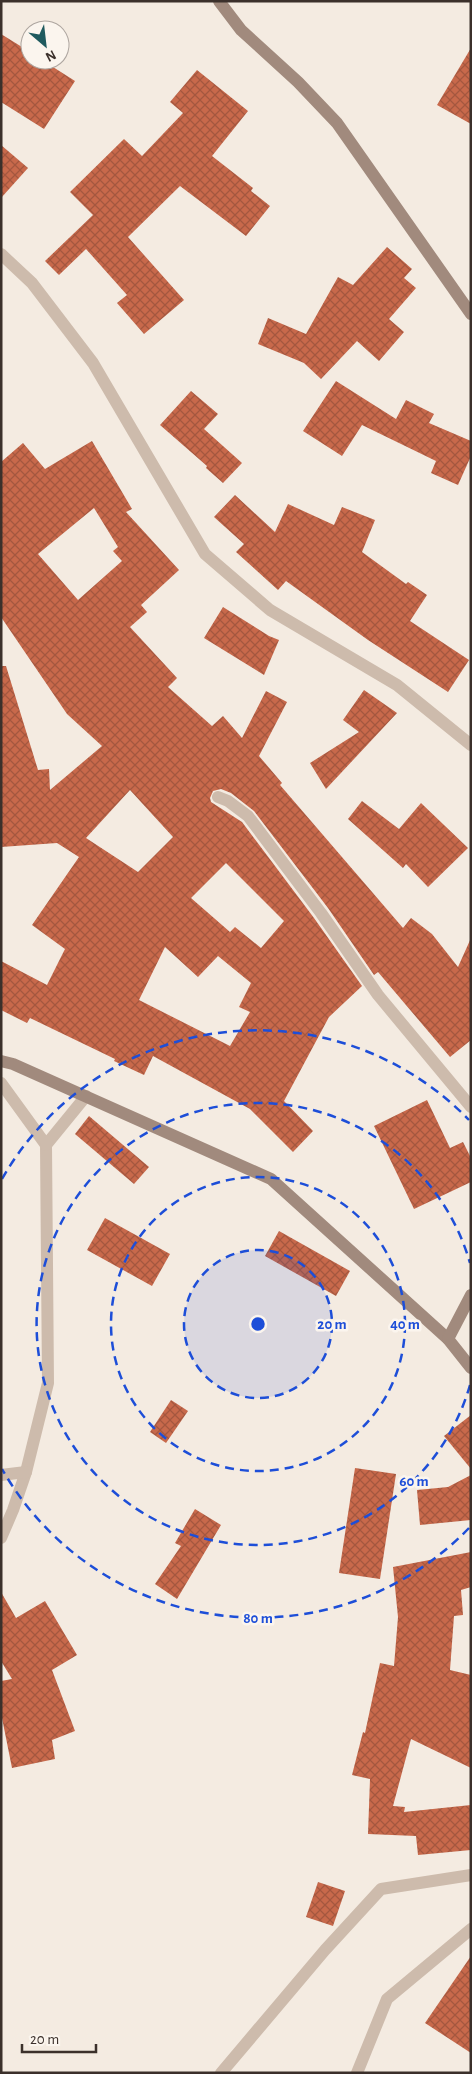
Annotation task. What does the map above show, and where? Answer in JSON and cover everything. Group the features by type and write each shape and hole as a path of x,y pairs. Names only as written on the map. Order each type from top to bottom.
{"main road":[{"path":"219,1 241,30 298,82 337,122 471,314"},
{"path":"1,1061 14,1064 271,1179 448,1338 471,1368"},
{"path":"448,1338 471,1295"}],"street":[{"path":"1,254 32,283 93,363 205,554 270,610 397,685 471,745"},
{"path":"218,797 228,801 248,816 321,913 378,996 471,1107"},
{"path":"1,1083 46,1144 48,1383 26,1472 1,1538"},
{"path":"46,1144 86,1096"},
{"path":"1,1475 26,1472"},
{"path":"221,2073 325,1950 381,1889 471,1875"},
{"path":"357,2073 387,2000 471,1929"}],"building":[{"path":"1,34 20,46 20,70 58,70 75,81 44,129 1,102"},
{"path":"471,48 471,124 437,105"},
{"path":"197,70 248,111 212,156 253,188 251,191 270,206 246,236 180,186 128,237 184,300 144,334 117,303 127,295 86,249 59,275 45,261 93,215 70,192 124,139 142,156 183,113 170,102"},
{"path":"1,145 28,168 1,198"},
{"path":"387,247 412,269 404,278 416,288 389,319 404,332 379,361 357,341 321,379 304,363 258,344 268,318 306,334 338,277 353,285"},
{"path":"336,381 396,419 406,400 434,414 429,423 471,441 471,456 458,485 431,473 436,461 362,425 342,456 303,431"},
{"path":"191,391 218,414 204,429 242,463 223,483 206,468 207,466 160,425"},
{"path":"92,441 132,509 126,512 179,570 141,605 147,612 130,627 177,678 168,687 212,726 223,716 242,738 266,691 287,702 259,756 282,783 280,785 403,928 411,918 432,934 458,967 471,938 471,1040 450,1057 378,972 374,975 328,908 254,811 231,793 221,789 213,791 210,798 211,802 242,822 362,986 329,1017 284,1101 313,1131 293,1152 250,1109 153,1056 144,1075 30,1018 27,1023 1,1010 1,961 47,985 65,949 32,925 79,857 57,843 1,847 1,666 6,666 38,770 49,769 50,790 102,746 67,714 1,617 1,462 23,443 45,469","holes":["94,508 118,547 113,551 122,561 78,600 38,554","130,790 173,837 138,872 86,838","226,863 284,921 261,948 235,927 230,932 191,898","165,947 198,977 218,956 251,983 239,1007 250,1012 230,1046 139,1000"]},
{"path":"235,495 275,532 288,504 334,525 342,507 375,520 362,552 406,584 408,582 427,595 410,621 469,660 448,692 368,640 286,581 278,590 236,552 244,544 214,517"},
{"path":"223,607 269,636 279,640 264,675 204,638"},
{"path":"364,690 397,713 326,789 310,763 359,732 343,720"},
{"path":"362,801 399,829 421,803 468,848 428,887 406,864 403,868 348,819"},
{"path":"427,1100 450,1148 463,1142 471,1158 471,1182 414,1209 374,1126"},
{"path":"89,1116 149,1167 134,1184 75,1134"},
{"path":"105,1218 170,1254 152,1286 87,1250"},
{"path":"279,1231 350,1271 336,1296 265,1256"},
{"path":"171,1400 188,1411 166,1443 150,1432"},
{"path":"471,1415 471,1469 444,1436"},
{"path":"355,1468 396,1474 380,1579 339,1573"},
{"path":"471,1475 471,1520 420,1525 417,1490 448,1487"},
{"path":"195,1509 221,1525 177,1599 155,1584 181,1546 175,1543"},
{"path":"471,1552 471,1587 461,1590 463,1615 454,1616 450,1670 471,1675 471,1768 411,1739 393,1806 405,1807 404,1812 471,1805 471,1850 418,1855 416,1836 368,1834 370,1779 352,1775 363,1732 365,1733 380,1663 394,1666 398,1617 393,1567"},
{"path":"1,1592 16,1618 45,1601 77,1655 52,1670 75,1731 52,1740 55,1759 12,1768 1,1713 1,1681 12,1679 1,1661"},
{"path":"318,1882 345,1891 333,1926 306,1917"},
{"path":"471,1956 471,2053 425,2023"}]}
